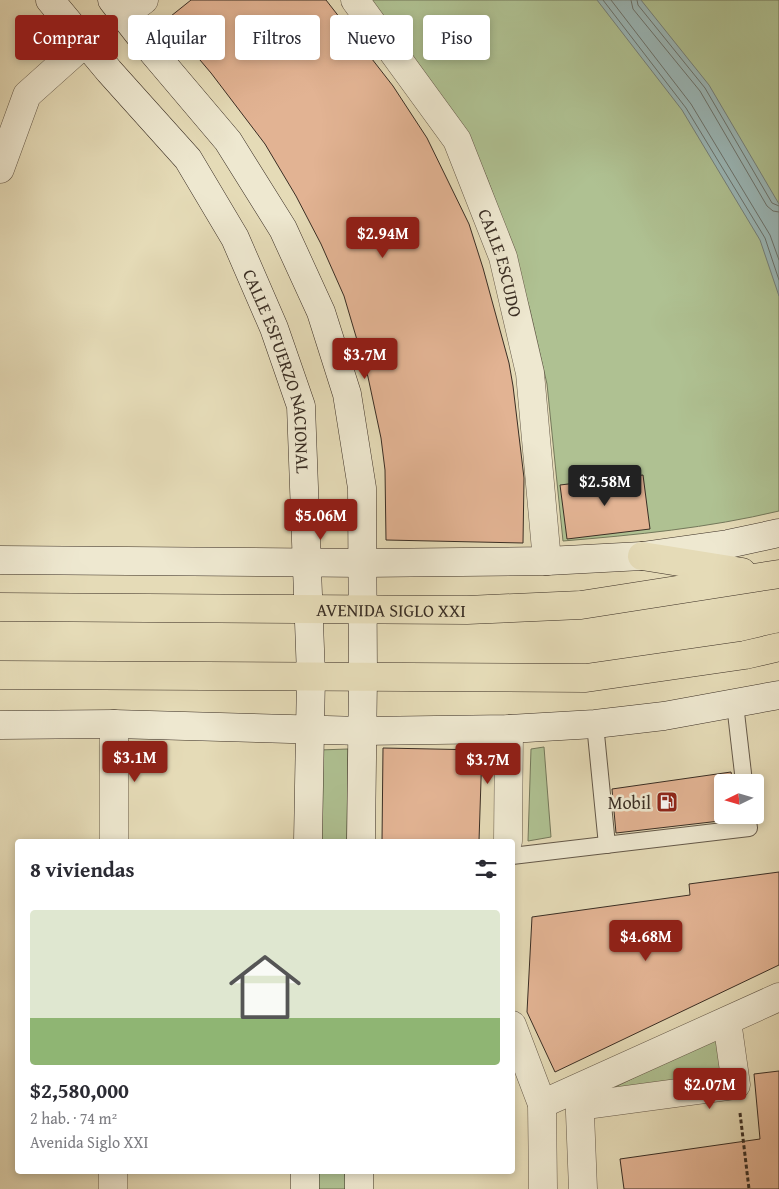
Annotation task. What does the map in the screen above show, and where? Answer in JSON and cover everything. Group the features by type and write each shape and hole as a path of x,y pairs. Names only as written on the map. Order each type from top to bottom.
{"highway":[{"path":"642,556 774,575"},
{"name":"AVENIDA SIGLO XXI","path":"0,607 467,610 581,605 774,575"},
{"path":"0,675 586,678 745,655 779,647"}],"street":[{"name":"CALLE ESFUERZO NACIONAL","path":"50,0 62,15"},
{"name":"CALLE ESCUDO","path":"355,0 457,140 503,257 530,373 547,561"},
{"path":"127,5 151,50 228,140 283,229 321,312 348,403 362,488 363,677 361,839"},
{"path":"0,169 27,95 66,60"},
{"name":"CALLE ESFUERZO NACIONAL","path":"100,60 188,158 235,238 274,328 301,406 311,676 308,839"},
{"path":"0,560 547,561 642,556 728,544 779,533"},
{"path":"0,725 114,724 309,731 509,729 595,724 664,716 779,695"},
{"path":"114,724 114,839"},
{"path":"508,839 509,729"},
{"path":"580,1097 727,1021 779,997"},
{"path":"542,1104 580,1097 736,1085 727,1021"},
{"path":"515,1033 542,1104 543,1189"},
{"path":"580,1097 583,1189"},
{"path":"113,1174 113,1189"},
{"path":"305,1174 305,1189"},
{"path":"359,1174 359,1189"}],"lane":[{"path":"735,704 743,774"},
{"path":"595,724 607,845"},
{"path":"515,856 749,828 748,824"}],"path":[{"path":"736,1085 750,1189"}],"green space":[{"path":"369,0 779,0 779,511 698,526 563,541 547,384 530,310 509,237 487,178 465,128 413,59 413,15 380,15"},
{"path":"544,747 551,837 528,841 531,749"},
{"path":"348,749 347,839 319,839 319,750"},
{"path":"717,1037 722,1075 611,1089"},
{"path":"317,1174 345,1174 346,1189 317,1189"}],"water":[{"path":"597,0 641,0 709,85 779,204 779,296 760,240 682,110"}],"building":[{"path":"191,0 326,0 338,15 330,15 330,60 373,60 393,86 427,138 469,224 483,268 509,363 513,386 524,478 523,543 386,540 385,470 381,438 368,377 344,296 321,244 296,196 265,144 200,60 225,60 225,15 172,15"},
{"path":"643,475 650,529 567,539 560,485"},
{"path":"383,748 482,750 479,839 382,839"},
{"name":"Mobil","path":"714,774 714,822 616,833 612,789"},
{"path":"779,872 779,965 555,1072 527,1012 532,917 690,895 689,884"},
{"path":"779,1071 779,1189 624,1189 620,1159 760,1139 754,1074"}],"place":[{"name":"Mobil","path":"667,802"}]}
